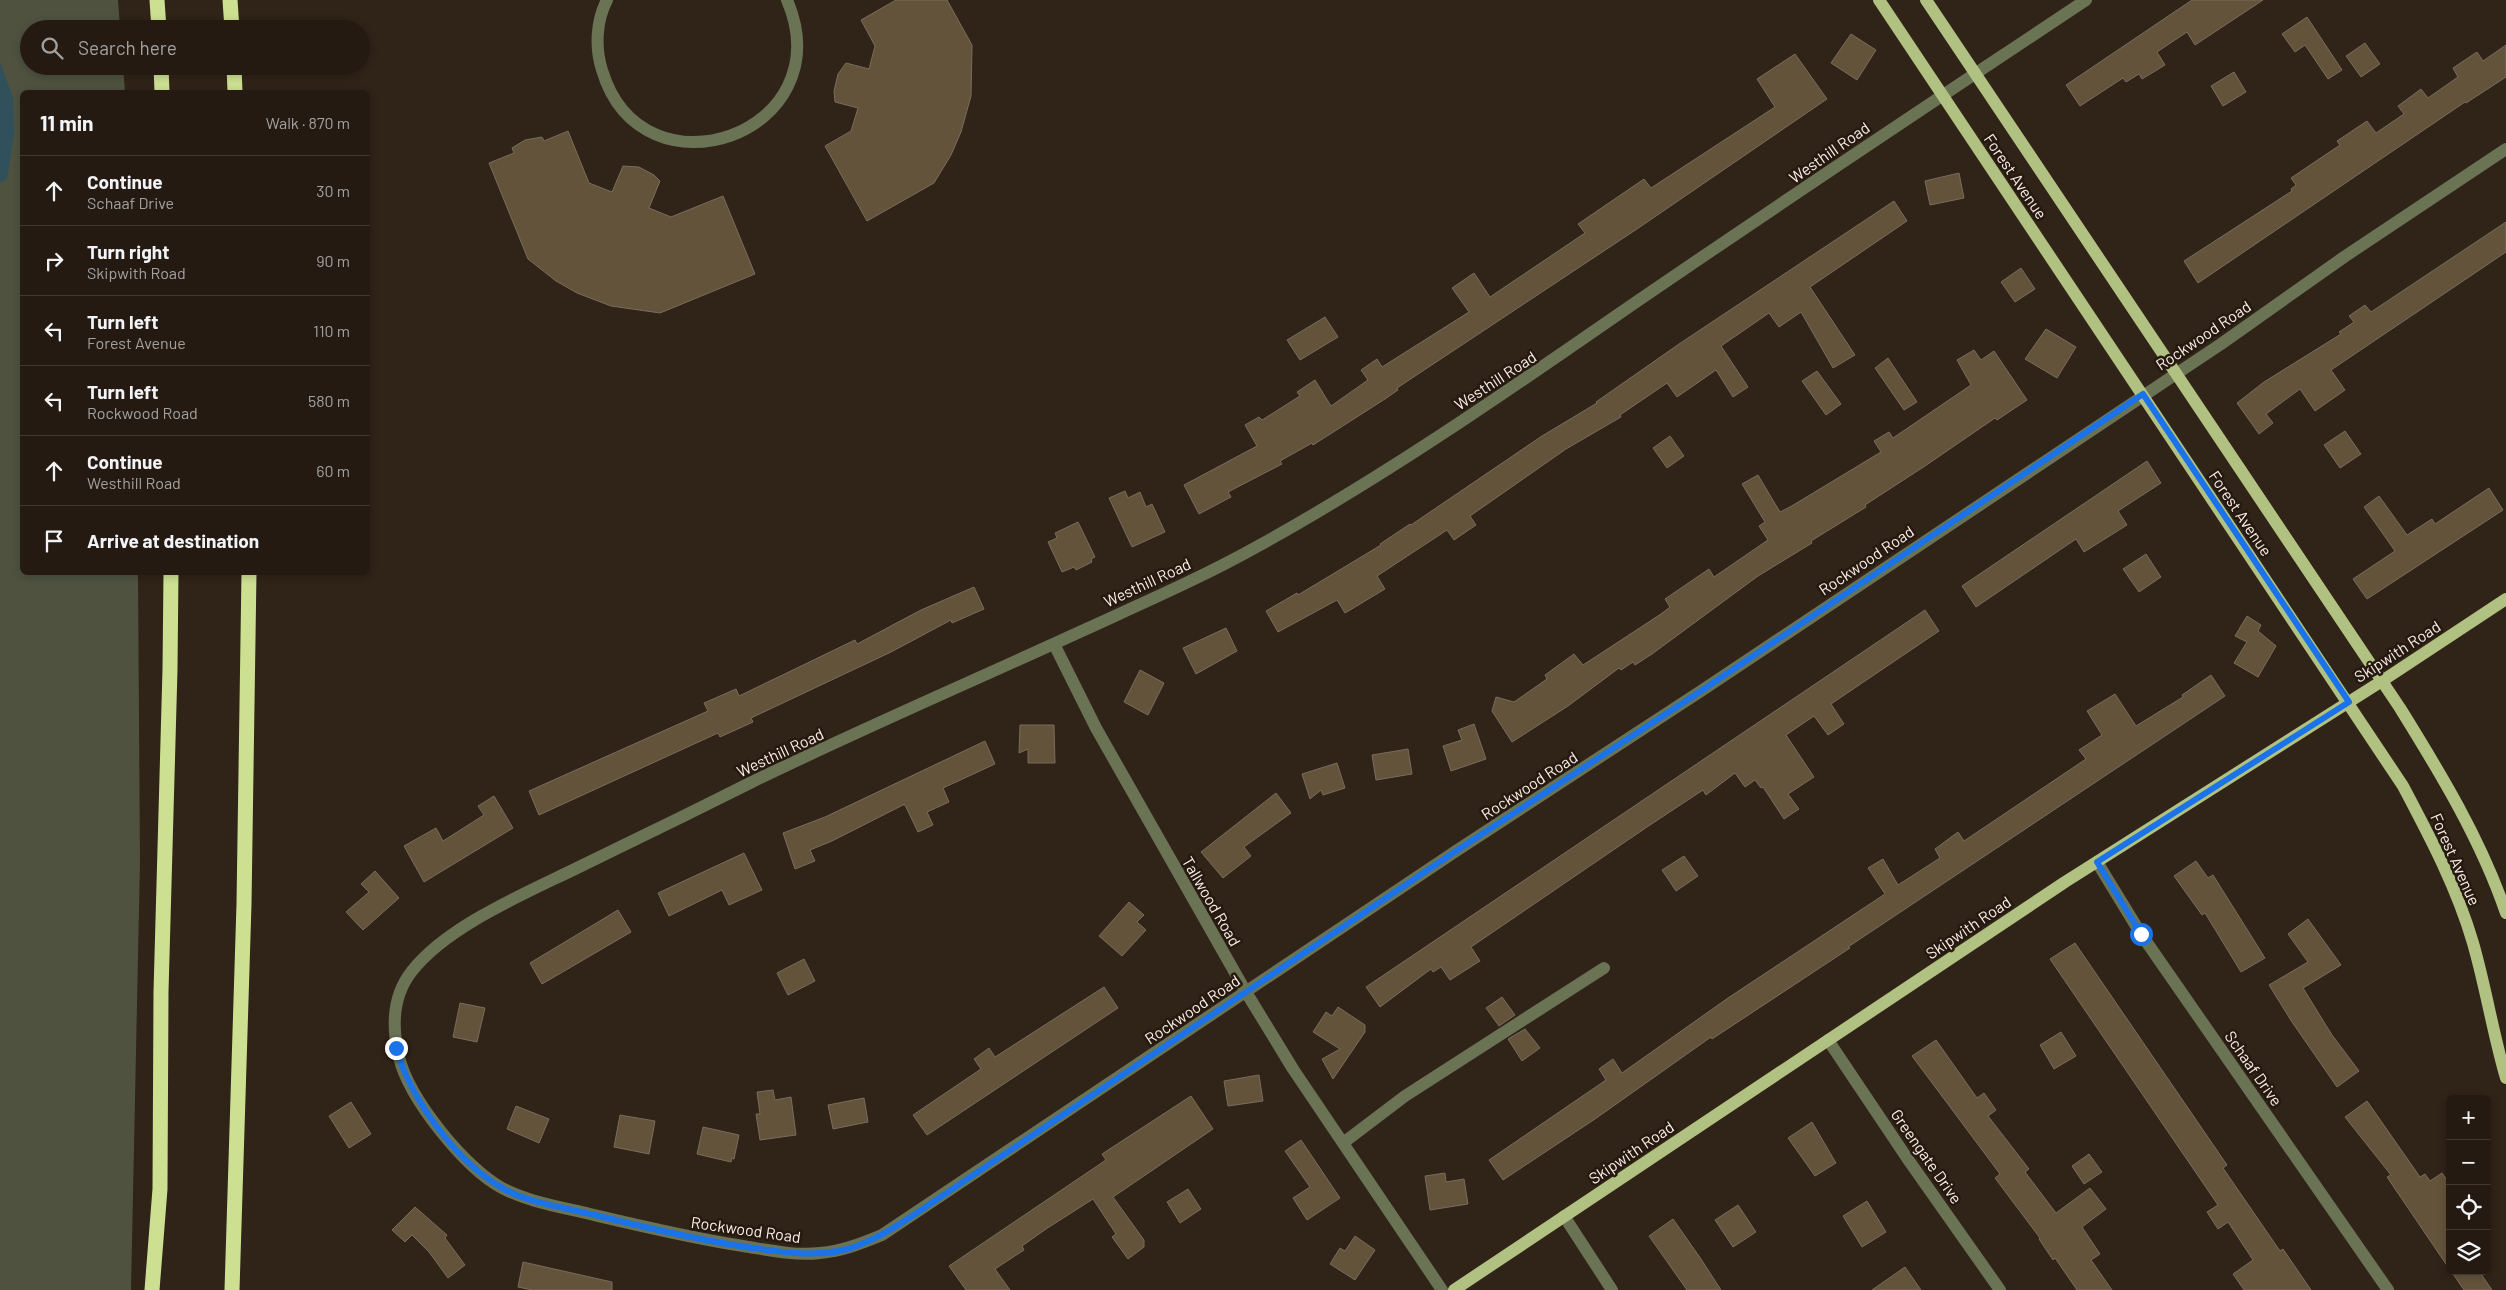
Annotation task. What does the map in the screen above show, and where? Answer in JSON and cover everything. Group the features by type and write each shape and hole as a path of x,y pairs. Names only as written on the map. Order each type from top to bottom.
{"highway":[{"path":"157,0 158,20"},
{"path":"230,0 231,20"},
{"path":"161,75 162,90"},
{"path":"234,75 235,90"},
{"path":"152,1290 160,1189 161,992 170,669 170,575"},
{"path":"232,1290 244,904 249,575"}],"main road":[{"name":"Forest Avenue","path":"1879,0 2349,702 2403,786 2444,867 2473,943 2506,1078"},
{"name":"Forest Avenue","path":"1926,0 2382,681 2439,770 2473,832 2506,914"},
{"name":"Skipwith Road","path":"1454,1290 2097,862 2382,681 2506,599"}],"street":[{"path":"607,0 599,22 597,42 599,61 613,96 625,111 647,128 673,140 692,142 711,142 746,130 762,119 776,105 786,89 793,70 796,52 796,32 793,13 787,0"},
{"name":"Westhill Road","path":"515,1194 487,1177 457,1149 424,1109 403,1072 396,1048 395,1005 403,984 414,966 450,937 500,906 771,773 1127,612 1240,556 1340,500 1550,363 1877,137 2086,0"},
{"name":"Rockwood Road","path":"515,1194 691,1238 784,1252 815,1254 850,1248 882,1235 1456,851 1701,691 2506,149"},
{"name":"Tallwood Road","path":"1054,644 1096,728 1246,992 1293,1069 1442,1290"},
{"name":"Schaaf Drive","path":"2097,862 2141,934 2388,1290"},
{"path":"1343,1142 1406,1096 1604,968"},
{"name":"Greengate Drive","path":"1828,1040 1907,1158 2000,1290"},
{"path":"1564,1216 1612,1290"}],"green space":[{"path":"0,0 118,0 119,20 20,20 20,75 124,75 125,90 20,90 20,575 138,575 140,862 131,1290 0,1290"}],"water":[{"path":"0,62 13,98 14,135 7,180 0,182"}],"building":[{"path":"896,0 947,0 972,45 971,96 961,132 951,155 934,183 867,221 825,146 851,131 858,108 835,102 834,91 838,74 846,63 869,69 875,46 861,20"},
{"path":"2192,0 2263,0 2195,45 2187,32 2157,52 2165,65 2142,79 2139,74 2126,82 2123,78 2080,106 2066,85"},
{"path":"2307,17 2342,70 2328,79 2305,45 2295,52 2282,34"},
{"path":"1851,34 1876,50 1857,80 1831,63"},
{"path":"2365,43 2380,64 2361,77 2346,56"},
{"path":"2506,45 2506,77 2465,102 2198,283 2184,261 2292,191 2291,189 2296,185 2291,178 2340,145 2337,141 2367,121 2376,133 2404,114 2398,106 2421,89 2428,98 2458,77 2453,68 2477,52 2483,61"},
{"path":"1795,54 1827,99 1637,229 1397,388 1398,390 1385,399 1313,445 1312,443 1280,461 1282,464 1228,492 1231,497 1199,514 1184,485 1257,446 1245,425 1259,417 1262,420 1300,396 1297,392 1315,380 1331,406 1368,380 1361,370 1377,359 1382,367 1469,312 1452,288 1474,273 1490,297 1585,233 1578,224 1644,179 1651,188 1775,107 1757,79"},
{"path":"2234,72 2246,92 2223,106 2211,86"},
{"path":"568,131 589,183 612,192 623,166 639,167 654,175 660,181 649,208 671,217 723,196 755,274 660,313 611,306 577,293 556,281 528,259 489,163 514,153 512,148 525,140 542,137 544,141"},
{"path":"1959,173 1964,198 1930,205 1925,181"},
{"path":"1894,201 1907,221 1810,287 1855,355 1833,368 1801,312 1779,327 1769,313 1721,346 1748,387 1733,397 1716,370 1677,397 1667,383 1620,415 1621,417 1566,449 1470,516 1476,525 1454,540 1447,530 1377,576 1385,589 1345,613 1337,600 1278,632 1266,611 1297,593 1298,595 1381,545 1542,436 1597,403 1679,344"},
{"path":"2506,222 2506,252 2331,370 2345,390 2315,411 2300,389 2266,414 2273,423 2259,434 2237,403 2264,382 2341,334 2339,332 2354,322 2349,316 2365,305 2371,312"},
{"path":"2021,268 2035,289 2015,302 2001,282"},
{"path":"1325,317 1338,337 1300,360 1287,340"},
{"path":"2046,329 2076,347 2057,378 2025,359"},
{"path":"1974,350 1981,360 1994,351 2027,400 1997,420 1995,418 1865,505 1866,507 1811,541 1812,543 1758,576 1652,654 1635,665 1633,662 1621,670 1619,668 1568,706 1512,742 1492,711 1496,697 1514,702 1547,679 1545,675 1574,654 1583,665 1661,614 1670,607 1665,599 1709,569 1714,577 1768,540 1759,526 1765,522 1742,484 1758,475 1780,512 1790,507 1881,452 1874,441 1889,432 1893,438 1971,385 1957,360"},
{"path":"1888,358 1917,402 1904,410 1875,368"},
{"path":"1817,371 1841,404 1826,415 1802,381"},
{"path":"2345,431 2361,454 2340,468 2324,445"},
{"path":"1670,436 1684,456 1667,468 1653,448"},
{"path":"2147,461 2161,483 2118,511 2127,525 2084,552 2076,539 1976,607 1962,586"},
{"path":"2489,488 2503,510 2367,599 2353,579 2395,551 2364,507 2379,496 2407,535 2432,519 2435,524"},
{"path":"1125,491 1128,498 1140,492 1146,507 1152,504 1165,532 1132,547 1109,498"},
{"path":"1078,522 1095,557 1091,559 1092,562 1076,570 1074,567 1062,572 1048,542 1057,538 1055,533"},
{"path":"2146,554 2161,577 2139,592 2123,569"},
{"path":"974,587 984,609 952,623 951,620 891,652 751,718 753,722 720,737 718,733 539,815 529,791 708,711 704,703 736,689 739,696 855,640 857,644 921,610"},
{"path":"1925,610 1939,631 1831,704 1844,724 1828,735 1814,716 1786,735 1814,777 1788,794 1799,809 1784,819 1763,787 1761,788 1755,780 1745,787 1735,773 1706,795 1703,790 1471,947 1480,961 1450,980 1441,967 1433,972 1431,969 1380,1007 1366,987"},
{"path":"2247,616 2261,625 2258,631 2276,646 2258,677 2234,663 2247,642 2235,636"},
{"path":"1226,628 1237,651 1196,674 1183,648"},
{"path":"1140,670 1164,683 1148,715 1124,702"},
{"path":"2211,675 2225,696 1848,947 1850,948 1712,1039 1711,1037 1595,1119 1503,1180 1489,1160 1606,1080 1599,1069 1613,1059 1622,1073 1728,998 1885,894 1868,868 1883,859 1898,885 1940,858 1935,849 1958,832 1964,841 2086,759 2079,750 2102,735 2087,711 2115,694 2136,726 2183,697 2182,695"},
{"path":"1474,724 1486,759 1451,771 1443,746 1462,740 1458,730"},
{"path":"1020,725 1054,725 1055,763 1028,763 1028,749 1019,753"},
{"path":"985,741 995,764 943,788 949,802 927,812 933,825 918,832 905,805 903,805 810,850 815,861 795,869 783,833 825,817"},
{"path":"1408,749 1412,774 1376,780 1372,755"},
{"path":"1337,763 1345,788 1323,795 1321,790 1310,799 1302,774"},
{"path":"1276,793 1291,813 1244,847 1251,856 1223,878 1201,852"},
{"path":"494,796 513,828 424,882 404,846 436,828 443,841 484,815 478,806"},
{"path":"744,853 762,890 729,905 722,890 669,916 658,893"},
{"path":"1684,856 1698,876 1676,891 1662,870"},
{"path":"2196,861 2208,878 2213,875 2265,958 2241,972 2205,913 2202,915 2174,876"},
{"path":"375,871 399,898 363,930 346,912 369,892 361,884"},
{"path":"1129,902 1144,915 1137,922 1146,930 1122,956 1099,936"},
{"path":"618,910 631,932 542,984 530,963"},
{"path":"2308,919 2341,965 2303,988 2332,1035 2359,1071 2337,1087 2269,985 2308,962 2288,934"},
{"path":"2075,943 2227,1165 2223,1168 2280,1251 2283,1249 2311,1290 2244,1290 2233,1274 2253,1260 2228,1222 2218,1229 2207,1212 2218,1205 2050,959"},
{"path":"804,959 815,981 788,995 777,973"},
{"path":"1104,987 1118,1008 927,1135 913,1115 981,1069 974,1059 989,1048 995,1057"},
{"path":"1502,997 1515,1015 1499,1026 1486,1008"},
{"path":"460,1003 485,1008 477,1042 453,1037"},
{"path":"1338,1007 1365,1025 1365,1032 1333,1079 1322,1059 1340,1049 1313,1032 1326,1012 1332,1016"},
{"path":"1525,1029 1540,1048 1522,1061 1508,1039"},
{"path":"2061,1032 2076,1056 2054,1069 2040,1045"},
{"path":"1936,1040 1977,1098 1984,1093 1996,1110 1988,1116 2029,1169 2025,1172 2056,1213 2090,1188 2106,1209 2082,1227 2100,1254 2091,1260 2112,1290 2077,1290 2055,1258 2053,1260 2040,1238 1995,1178 2000,1174 1912,1056"},
{"path":"1259,1075 1263,1101 1228,1106 1224,1081"},
{"path":"773,1090 775,1100 791,1097 796,1135 760,1140 756,1114 760,1114 757,1092"},
{"path":"1191,1096 1213,1129 1113,1197 1144,1240 1144,1247 1128,1259 1112,1237 1116,1234 1093,1199 1022,1246 1024,1250 995,1269 1010,1290 966,1290 949,1266 1106,1160 1102,1154"},
{"path":"864,1098 868,1122 833,1129 828,1105"},
{"path":"2367,1101 2420,1177 2425,1174 2430,1181 2442,1173 2446,1178 2446,1264 2387,1177 2391,1175 2345,1117"},
{"path":"351,1102 371,1134 349,1148 329,1116"},
{"path":"516,1106 549,1119 539,1143 507,1129"},
{"path":"620,1115 655,1121 649,1154 614,1147"},
{"path":"1812,1122 1836,1163 1815,1176 1788,1138"},
{"path":"703,1127 739,1135 734,1159 732,1158 731,1162 697,1154"},
{"path":"1301,1140 1340,1198 1307,1220 1293,1198 1310,1187 1285,1151"},
{"path":"2089,1154 2102,1172 2084,1184 2072,1166"},
{"path":"1445,1173 1446,1182 1464,1179 1468,1204 1430,1210 1425,1176"},
{"path":"1188,1189 1201,1209 1180,1223 1167,1202"},
{"path":"1867,1201 1886,1232 1862,1247 1843,1216"},
{"path":"1738,1205 1756,1232 1733,1247 1715,1220"},
{"path":"415,1207 447,1235 445,1238 465,1265 448,1278 429,1252 412,1235 405,1242 392,1230"},
{"path":"1673,1219 1721,1290 1687,1290 1649,1236"},
{"path":"1355,1236 1375,1250 1355,1280 1330,1264 1340,1248 1345,1251"},
{"path":"523,1262 612,1282 612,1290 532,1290 518,1287"},
{"path":"1905,1267 1921,1290 1872,1290"},
{"path":"2454,1275 2482,1275 2492,1290 2464,1290"}],"route":[{"path":"396,1048 403,1072 424,1109 457,1149 487,1177 505,1190 549,1204 691,1238 784,1252 815,1254 850,1248 882,1235 942,1196 1456,851 1533,803 1701,691 2143,394 2349,702 2097,862 2141,934"}]}
